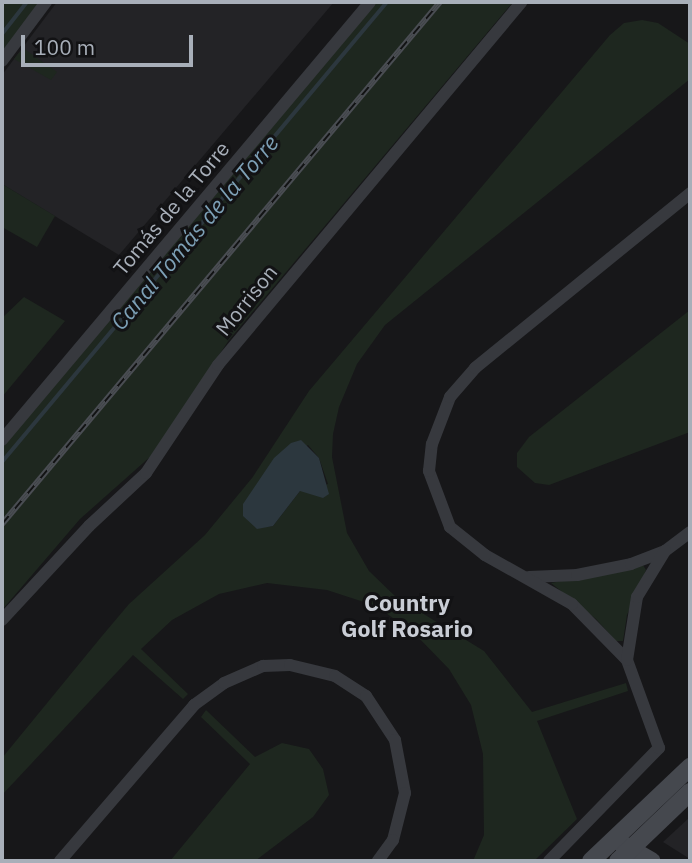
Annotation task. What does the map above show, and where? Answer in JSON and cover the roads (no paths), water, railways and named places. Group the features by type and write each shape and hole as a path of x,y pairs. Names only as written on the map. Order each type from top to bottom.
{"main road":[{"path":"591,861 690,767"},
{"path":"624,855 690,792"},
{"path":"613,839 624,855 651,861"}],"street":[{"path":"2,61 46,2"},
{"name":"Tomás de la Torre","path":"2,440 370,2"},
{"name":"Morrison","path":"2,620 146,473 218,365 521,2"},
{"path":"549,861 659,748 627,660 572,604 485,555 450,527 429,471 440,417 475,368 690,193"},
{"path":"528,577 603,571 665,551 690,532"},
{"path":"627,660 637,597 665,551"},
{"path":"60,861 194,705 224,683 263,666 290,665 335,676 366,696 395,740 405,793 393,840 378,861"}],"waterway":[{"path":"2,34 27,2"},
{"name":"Canal Tomás de la Torre","path":"2,462 387,2"}],"railway":[{"path":"2,524 440,2"}],"district":[{"name":"Country Golf Rosario","path":"407,615"}]}
